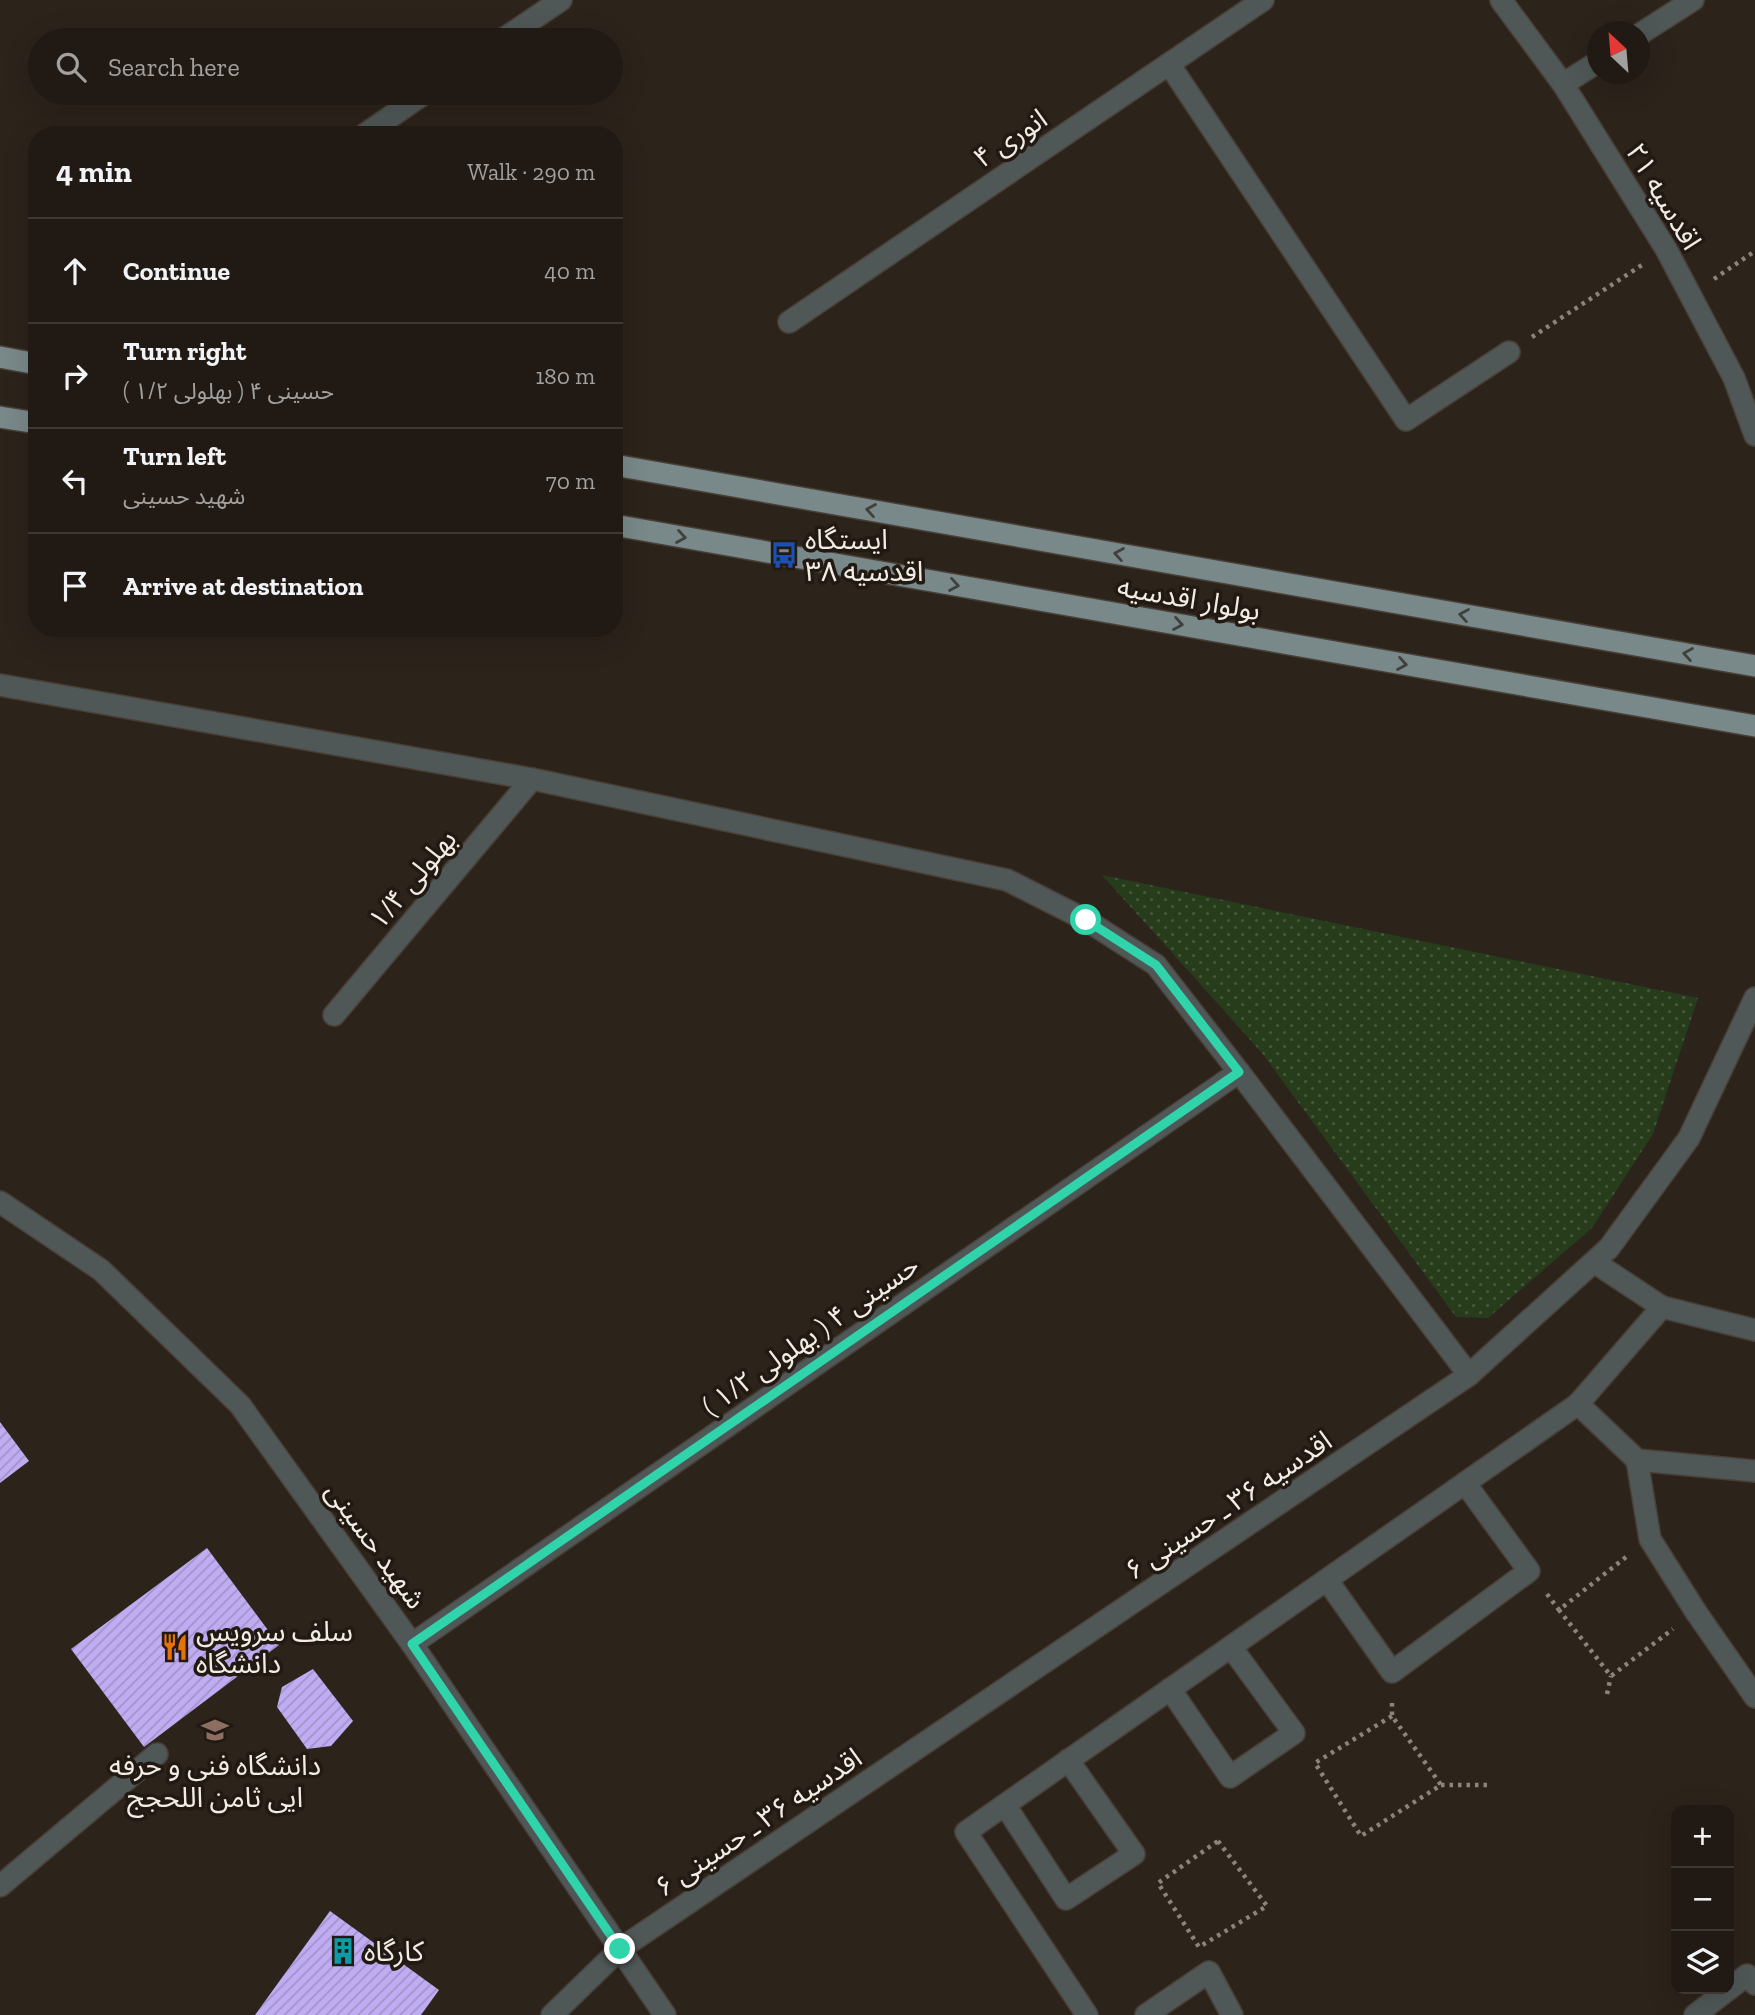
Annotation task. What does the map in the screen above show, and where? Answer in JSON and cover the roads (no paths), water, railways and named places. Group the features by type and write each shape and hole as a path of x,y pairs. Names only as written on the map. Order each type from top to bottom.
{"main road":[{"path":"0,357 28,362"},
{"path":"0,417 28,422"},
{"name":"بولوار اقدسیه","path":"623,467 1755,666"},
{"name":"بولوار اقدسیه","path":"623,527 1755,726"}],"street":[{"path":"520,28 561,0"},
{"name":"انوری ۴","path":"789,322 1263,0"},
{"name":"اقدسیه ۲۱","path":"1501,0 1563,84 1666,249 1734,378 1755,435"},
{"path":"1650,28 1693,0"},
{"path":"1169,64 1406,420 1509,352"},
{"path":"1563,84 1587,69"},
{"path":"376,126 407,105"},
{"path":"0,685 532,779 1007,880 1086,920 1156,965 1469,1375"},
{"name":"بهلولی ۱/۴","path":"334,1015 532,779"},
{"name":"اقدسیه ۳۶ ـ حسینی ۶","path":"552,2015 620,1949 1469,1375 1609,1248 1689,1138 1755,999"},
{"name":"حسینی ۴ ( بهلولی ۱/۲ )","path":"412,1644 1239,1072"},
{"name":"شهید حسینی","path":"0,1202 102,1270 240,1405 412,1644 665,2015"},
{"path":"1594,1262 1662,1307 1755,1330"},
{"path":"1087,2015 966,1832 1578,1404 1662,1307"},
{"path":"1578,1404 1637,1460 1650,1539 1755,1698"},
{"path":"1637,1460 1755,1471"},
{"path":"1327,1580 1392,1672 1529,1571 1465,1483"},
{"path":"1170,1689 1230,1777 1241,1770 1294,1733 1231,1647"},
{"path":"0,1886 157,1754"},
{"path":"1005,1805 1066,1899 1134,1854 1068,1760"},
{"path":"1146,2015 1209,1972 1232,2015"},
{"path":"1734,1985 1747,1975 1755,1984"},
{"path":"1695,2015 1722,1994"}],"place":[{"name":"ایستگاه اقدسیه ۳۸","path":"784,555"},
{"name":"سلف سرویس دانشگاه","path":"175,1647"},
{"name":"دانشگاه فنی و حرفه ایی ثامن اللحجج","path":"215,1730"},
{"name":"کارگاه","path":"343,1951"}]}
